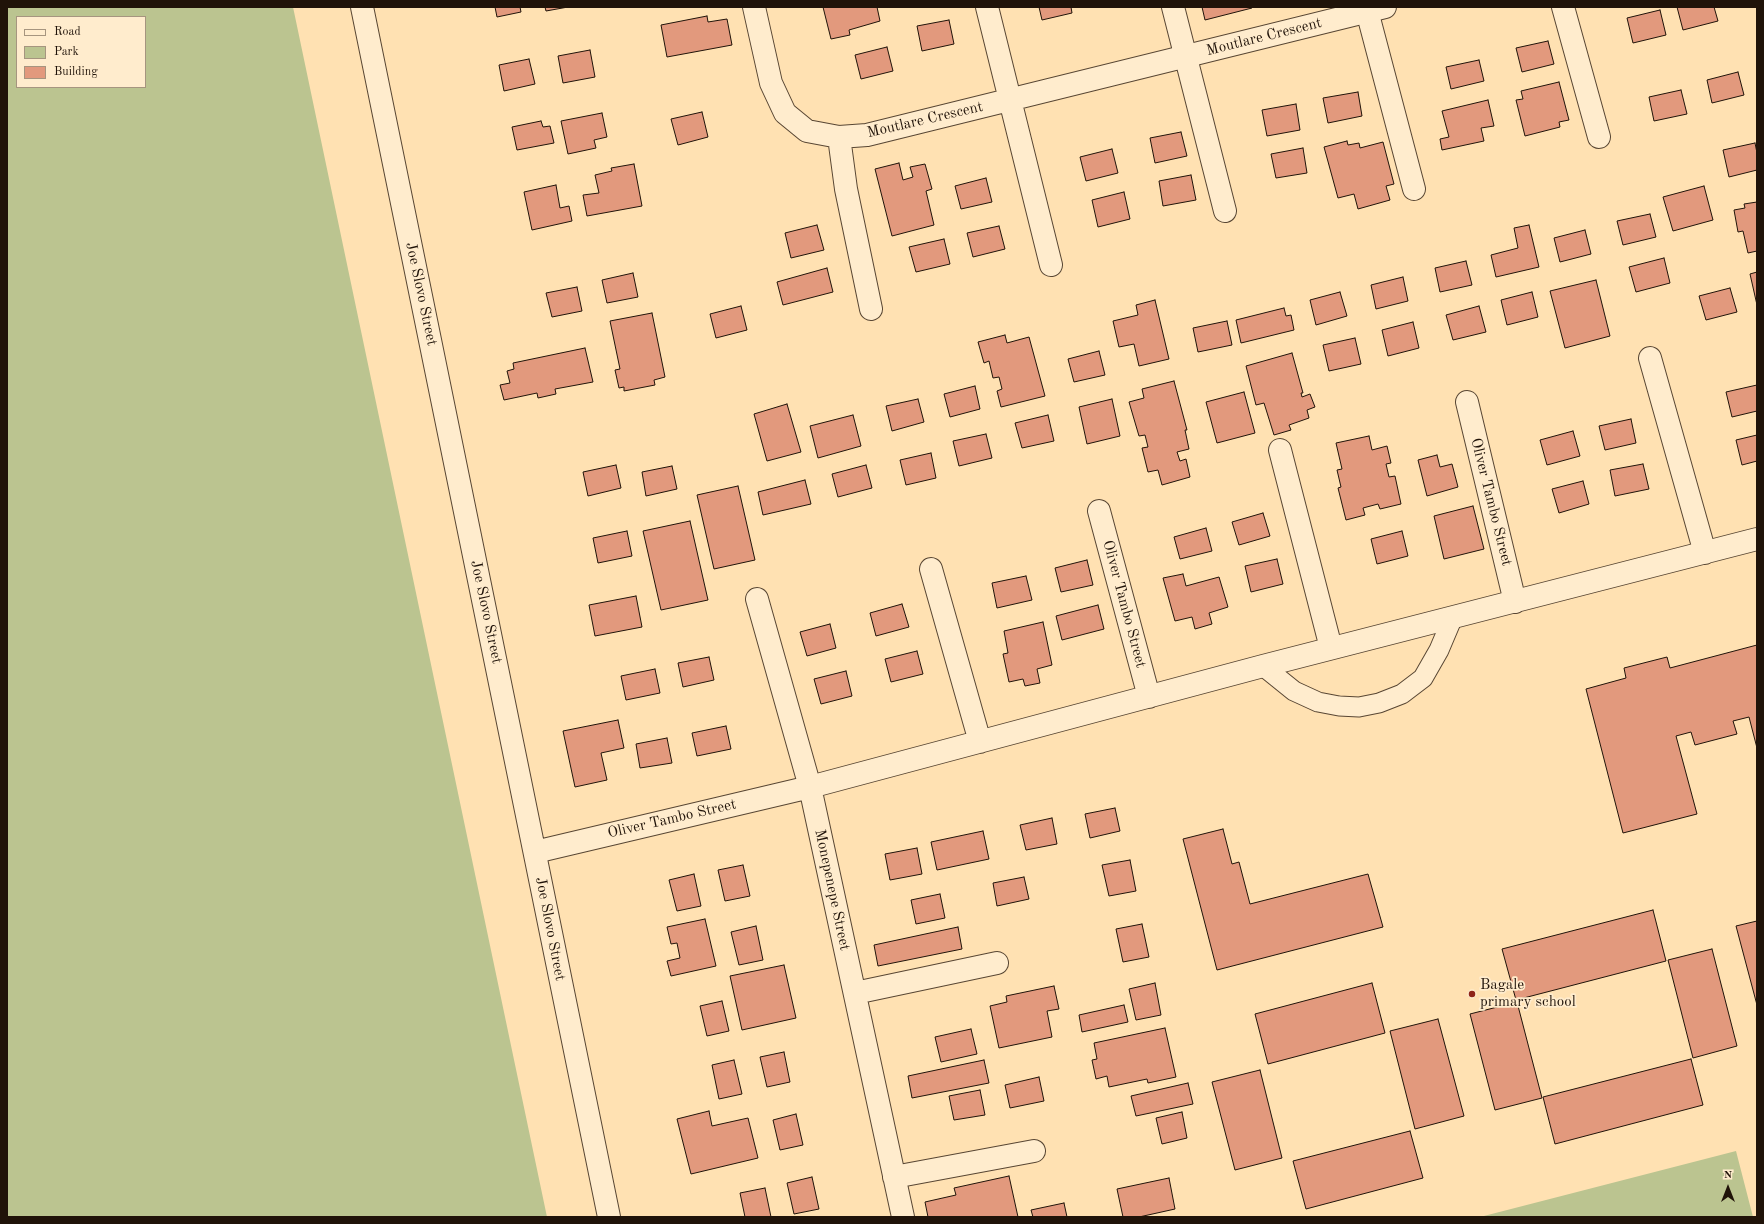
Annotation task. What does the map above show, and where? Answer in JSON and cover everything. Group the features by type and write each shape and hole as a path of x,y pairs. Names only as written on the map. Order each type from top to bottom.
{"street":[{"name":"Joe Slovo Street","path":"362,7 609,1217"},
{"name":"Moutlare Crescent","path":"754,7 771,83 785,113 807,131 839,137 867,135 1373,8 1414,189"},
{"path":"987,7 1051,265"},
{"name":"Moutlare Crescent","path":"1173,7 1184,56 1225,211"},
{"path":"1563,7 1598,137"},
{"path":"839,137 846,189 871,309"},
{"path":"1650,358 1704,553"},
{"name":"Oliver Tambo Street","path":"1467,402 1515,602"},
{"path":"1280,450 1331,648"},
{"name":"Oliver Tambo Street","path":"1099,511 1149,697"},
{"name":"Oliver Tambo Street","path":"535,852 810,787 1331,648 1757,539"},
{"path":"931,569 980,742"},
{"path":"757,599 810,787"},
{"name":"Monepenepe Street","path":"810,787 903,1217"},
{"path":"855,993 997,963"},
{"path":"894,1177 1034,1151"}],"lane":[{"path":"1263,666 1294,691 1318,702 1339,706 1359,707 1379,703 1402,694 1423,678 1439,650 1453,618"}],"green space":[{"path":"7,7 293,7 547,1217 7,1217"},
{"path":"1736,1151 1753,1217 1480,1217"}],"building":[{"path":"495,7 520,7 521,12 497,17"},
{"path":"545,7 568,7 546,11"},
{"path":"823,7 877,7 880,21 849,30 850,35 831,39"},
{"path":"1039,7 1071,7 1072,13 1042,20"},
{"path":"1202,7 1252,7 1252,8 1205,20"},
{"path":"1677,7 1714,7 1718,21 1683,30"},
{"path":"1660,10 1666,35 1633,43 1627,18"},
{"path":"707,16 708,22 727,19 732,45 667,57 661,25"},
{"path":"949,20 954,44 922,51 917,26"},
{"path":"1548,41 1554,64 1522,72 1516,48"},
{"path":"887,47 893,71 861,79 855,55"},
{"path":"590,50 595,77 563,83 558,56"},
{"path":"529,59 535,84 504,91 499,65"},
{"path":"1479,60 1484,81 1451,89 1446,67"},
{"path":"1738,72 1744,95 1712,103 1707,80"},
{"path":"1559,82 1569,120 1559,122 1560,127 1525,136 1516,100 1523,99 1521,91"},
{"path":"1681,90 1687,114 1654,121 1649,97"},
{"path":"1358,92 1362,116 1328,123 1323,98"},
{"path":"1488,100 1494,126 1481,128 1484,141 1442,150 1440,139 1449,137 1442,111"},
{"path":"1296,104 1300,130 1267,136 1262,110"},
{"path":"702,112 708,137 678,145 671,119"},
{"path":"602,113 607,137 594,140 596,148 568,154 561,121"},
{"path":"541,121 543,127 550,126 554,143 517,150 512,127"},
{"path":"1181,132 1187,156 1155,163 1150,138"},
{"path":"1347,141 1348,145 1359,143 1360,148 1383,142 1394,184 1386,186 1390,200 1358,209 1354,194 1338,198 1324,147"},
{"path":"1755,143 1757,153 1757,170 1729,177 1723,150"},
{"path":"1303,148 1307,173 1276,178 1271,154"},
{"path":"1112,149 1118,173 1086,181 1080,157"},
{"path":"899,163 903,180 913,177 910,167 925,164 932,189 926,191 934,225 892,236 875,169"},
{"path":"634,164 642,206 587,216 583,195 599,193 595,175 612,171 611,168"},
{"path":"1191,175 1196,200 1163,206 1159,181"},
{"path":"986,178 992,202 961,209 955,186"},
{"path":"556,185 560,208 569,206 572,221 532,230 524,192"},
{"path":"1704,186 1713,220 1673,231 1663,197"},
{"path":"1124,192 1130,219 1098,227 1092,200"},
{"path":"1757,202 1757,251 1748,253 1743,231 1738,232 1734,210 1745,208 1744,204"},
{"path":"1650,214 1656,237 1623,245 1617,221"},
{"path":"817,225 824,250 791,258 785,233"},
{"path":"1529,225 1539,267 1496,277 1491,255 1518,248 1514,228"},
{"path":"999,226 1005,249 973,257 967,233"},
{"path":"1585,230 1591,254 1560,262 1554,238"},
{"path":"944,239 950,264 916,272 909,247"},
{"path":"1664,258 1670,283 1636,292 1629,267"},
{"path":"1466,261 1472,285 1440,292 1435,268"},
{"path":"827,268 833,292 783,305 777,282"},
{"path":"1757,272 1757,305 1750,274"},
{"path":"633,273 638,297 607,303 602,280"},
{"path":"1403,277 1408,301 1376,309 1371,285"},
{"path":"1596,280 1610,336 1565,348 1550,291"},
{"path":"577,287 582,311 552,317 546,293"},
{"path":"1730,288 1737,312 1706,320 1699,296"},
{"path":"1340,292 1347,316 1316,325 1310,300"},
{"path":"1532,292 1538,317 1507,325 1501,300"},
{"path":"1155,300 1169,359 1139,366 1134,344 1119,347 1113,321 1138,315 1136,305"},
{"path":"741,306 747,330 716,338 710,314"},
{"path":"1479,306 1486,332 1453,340 1446,315"},
{"path":"1284,308 1286,316 1291,315 1294,330 1241,343 1236,320"},
{"path":"652,313 665,377 654,380 655,385 624,391 624,387 619,388 615,370 620,369 610,321"},
{"path":"1227,321 1232,345 1198,352 1193,328"},
{"path":"1413,322 1419,348 1388,356 1382,330"},
{"path":"1005,335 1007,343 1029,337 1045,396 1001,407 997,391 1002,389 999,377 993,378 989,361 984,363 978,342"},
{"path":"1355,338 1361,364 1329,371 1323,345"},
{"path":"585,348 593,382 555,389 556,394 538,398 537,393 504,400 500,385 510,383 507,371 514,369 513,363"},
{"path":"1099,351 1105,375 1074,382 1068,359"},
{"path":"1292,353 1303,393 1301,393 1302,397 1310,394 1315,407 1307,410 1309,418 1289,425 1291,430 1274,435 1264,403 1256,405 1246,366"},
{"path":"1174,381 1187,430 1185,430 1189,449 1177,452 1180,461 1186,459 1190,477 1162,485 1158,470 1148,472 1142,448 1148,447 1145,435 1139,436 1129,402 1144,398 1142,389"},
{"path":"1757,385 1757,411 1732,417 1726,392"},
{"path":"975,386 980,409 950,417 944,394"},
{"path":"1244,392 1255,433 1217,443 1206,402"},
{"path":"918,399 924,422 892,431 886,406"},
{"path":"1112,399 1120,436 1087,444 1079,407"},
{"path":"787,404 801,452 767,461 754,414"},
{"path":"853,415 861,446 818,458 810,426"},
{"path":"1048,415 1054,441 1022,448 1015,423"},
{"path":"1631,419 1636,443 1605,450 1599,426"},
{"path":"1573,431 1580,456 1547,465 1540,440"},
{"path":"986,434 992,458 959,466 953,441"},
{"path":"1757,435 1757,461 1742,465 1736,440"},
{"path":"1369,436 1372,450 1387,446 1391,463 1386,464 1389,477 1395,476 1401,504 1380,509 1378,504 1363,508 1365,515 1346,520 1338,488 1341,487 1337,470 1342,469 1336,443"},
{"path":"931,453 936,478 906,485 900,460"},
{"path":"1437,455 1440,467 1452,464 1458,487 1427,496 1418,460"},
{"path":"1643,464 1649,489 1615,496 1610,470"},
{"path":"616,465 621,488 588,496 583,472"},
{"path":"866,465 872,488 838,497 832,474"},
{"path":"672,466 677,489 646,496 642,472"},
{"path":"805,480 811,504 763,515 758,492"},
{"path":"1583,481 1589,504 1559,513 1552,489"},
{"path":"738,486 755,560 714,569 697,495"},
{"path":"1473,506 1484,549 1444,559 1434,516"},
{"path":"1263,513 1270,536 1239,545 1232,522"},
{"path":"690,521 708,600 661,610 643,531"},
{"path":"1206,528 1212,551 1180,559 1174,537"},
{"path":"627,531 632,556 598,563 593,538"},
{"path":"1402,531 1408,556 1377,564 1371,539"},
{"path":"1277,559 1283,584 1251,592 1245,566"},
{"path":"1087,560 1093,585 1061,592 1055,568"},
{"path":"1183,574 1186,586 1219,577 1228,607 1209,613 1212,624 1195,629 1192,617 1175,621 1163,578"},
{"path":"1026,576 1032,600 997,608 992,583"},
{"path":"636,596 642,627 595,636 589,605"},
{"path":"902,604 909,627 876,636 870,613"},
{"path":"1098,605 1104,629 1062,640 1056,616"},
{"path":"1043,622 1052,665 1037,669 1040,683 1025,686 1023,679 1009,682 1003,654 1008,653 1004,631"},
{"path":"830,624 836,648 807,656 800,632"},
{"path":"1757,645 1757,748 1749,717 1733,721 1737,734 1695,745 1691,732 1676,736 1697,814 1623,833 1586,689 1626,678 1624,668 1667,657 1670,668"},
{"path":"917,651 923,674 891,682 885,659"},
{"path":"709,657 714,680 683,687 678,663"},
{"path":"655,669 660,693 626,700 621,676"},
{"path":"846,671 852,696 821,704 814,679"},
{"path":"618,720 624,748 601,753 607,780 575,787 563,731"},
{"path":"726,726 731,749 697,756 692,733"},
{"path":"667,738 672,763 640,768 636,744"},
{"path":"1115,808 1120,831 1090,838 1085,814"},
{"path":"1052,818 1057,844 1026,850 1020,825"},
{"path":"1223,829 1232,864 1239,862 1250,904 1368,874 1383,927 1217,970 1183,839"},
{"path":"983,831 989,859 937,870 931,842"},
{"path":"917,848 922,874 890,880 885,854"},
{"path":"1130,860 1136,891 1109,896 1102,865"},
{"path":"743,865 750,896 725,901 718,870"},
{"path":"694,874 701,906 677,911 669,880"},
{"path":"1024,877 1029,899 997,906 993,883"},
{"path":"940,894 945,918 916,924 911,900"},
{"path":"1653,910 1666,961 1516,1000 1502,949"},
{"path":"705,919 716,966 671,976 667,961 680,958 677,943 671,944 667,927"},
{"path":"1757,921 1757,1005 1736,926"},
{"path":"1142,924 1149,957 1123,962 1116,929"},
{"path":"756,926 763,960 739,965 731,932"},
{"path":"958,927 962,949 878,966 874,945"},
{"path":"1712,949 1737,1046 1693,1058 1668,960"},
{"path":"784,965 796,1018 742,1030 730,976"},
{"path":"1155,983 1161,1015 1136,1020 1129,989"},
{"path":"1372,983 1385,1033 1268,1064 1255,1014"},
{"path":"1054,986 1059,1009 1047,1011 1052,1037 999,1048 990,1006 1007,1002 1006,996"},
{"path":"722,1001 729,1031 707,1036 700,1006"},
{"path":"1517,1002 1542,1098 1495,1110 1470,1014"},
{"path":"1124,1005 1128,1022 1082,1032 1079,1015"},
{"path":"1438,1019 1464,1116 1415,1129 1390,1031"},
{"path":"1165,1028 1176,1077 1148,1083 1147,1079 1109,1087 1107,1076 1096,1079 1092,1060 1097,1059 1094,1043"},
{"path":"971,1029 977,1054 941,1062 935,1037"},
{"path":"784,1052 790,1082 767,1087 760,1057"},
{"path":"1691,1059 1703,1105 1555,1144 1543,1097"},
{"path":"734,1060 742,1094 719,1099 712,1065"},
{"path":"984,1060 989,1083 912,1098 908,1076"},
{"path":"1260,1070 1282,1158 1235,1170 1212,1082"},
{"path":"1039,1077 1044,1101 1010,1108 1005,1085"},
{"path":"1188,1083 1193,1104 1136,1116 1131,1096"},
{"path":"980,1090 985,1115 954,1120 949,1096"},
{"path":"709,1111 712,1126 748,1118 758,1158 691,1174 677,1119"},
{"path":"1182,1112 1187,1138 1162,1144 1156,1118"},
{"path":"796,1114 803,1145 780,1150 773,1120"},
{"path":"1410,1131 1423,1178 1306,1209 1293,1161"},
{"path":"1009,1176 1018,1217 928,1217 925,1202 956,1195 954,1188"},
{"path":"812,1177 819,1209 794,1214 787,1183"},
{"path":"1169,1178 1175,1209 1139,1217 1123,1217 1117,1189"},
{"path":"765,1188 771,1217 745,1217 740,1193"},
{"path":"1064,1203 1067,1217 1033,1217 1031,1210"}],"place":[{"name":"Bagale primary school","path":"1472,994"}]}
